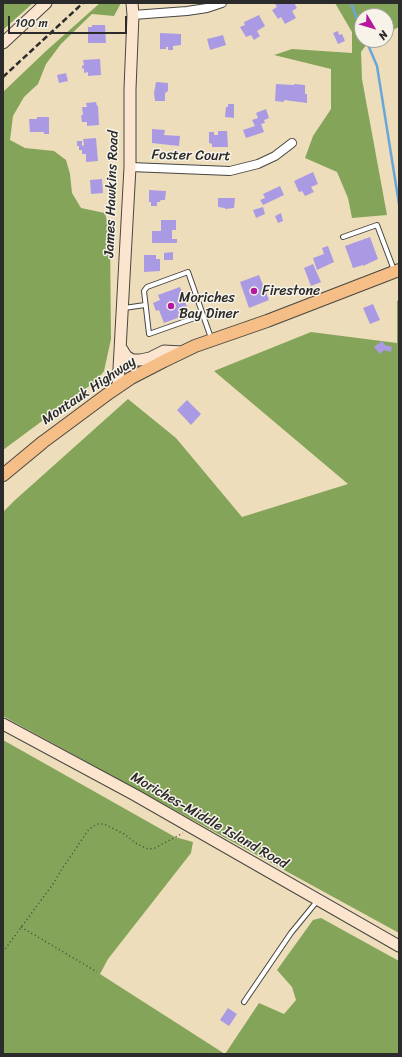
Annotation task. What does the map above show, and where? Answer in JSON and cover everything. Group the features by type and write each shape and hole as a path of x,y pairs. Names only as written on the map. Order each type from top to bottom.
{"main road":[{"name":"Montauk Highway","path":"42,442 131,378 182,352 397,271"},
{"path":"3,467 42,442"},
{"path":"3,475 42,442"}],"street":[{"path":"3,43 46,3"},
{"name":"James Hawkins Road","path":"118,387 121,348 121,309 130,168 132,3"},
{"path":"133,15 186,11 207,8 222,3"},
{"name":"Foster Court","path":"130,168 230,171 258,164 275,156 292,142"},
{"path":"121,348 126,356 132,360 150,358 164,351 182,352"},
{"name":"Moriches-Middle Island Road","path":"3,724 135,795 399,946"}],"lane":[{"path":"343,238 377,225 397,271"},
{"path":"203,315 149,334 144,292 147,288 188,272 203,315 211,341"},
{"path":"121,309 145,305"},
{"path":"244,1002 291,933 318,900"}],"path":[{"path":"3,952 53,884 89,829 97,824 104,824 148,849 155,848 186,832"},
{"path":"21,927 97,972"}],"green space":[{"path":"3,3 33,3 3,30"},
{"path":"100,3 121,3 114,16 92,14 61,44 46,64 38,84 24,97 13,116 10,140 25,148 54,151 66,160 70,174 72,193 81,208 105,213 110,234 111,339 104,371 96,381 3,450 3,92"},
{"path":"335,3 399,3 399,27 394,29 394,8 354,8 354,48 364,48 361,52 362,79 387,215 352,218 348,198 337,172 305,158 313,136 331,109 331,69 274,55 292,49 352,53 352,32"},
{"path":"399,300 399,933 3,716 3,512 128,399 176,438 242,517 348,484 214,371 311,332 397,343 397,301"},
{"path":"3,740 175,837 193,842 191,853 108,959 100,974 225,1054 3,1054"},
{"path":"321,918 399,961 399,1054 225,1054 259,1003 284,1014 296,1000 292,987 277,970 313,920"}],"building":[{"path":"294,3 297,8 292,11 296,18 285,24 281,17 278,19 272,10 277,7 275,4"},
{"path":"259,15 265,26 257,31 260,36 254,40 251,35 246,37 240,27 245,25 244,22"},
{"path":"92,25 105,25 106,43 88,43 88,27 92,27"},
{"path":"338,31 339,35 342,34 345,41 338,44 333,33"},
{"path":"160,33 181,34 181,45 173,46 173,50 168,50 168,47 166,47 166,49 160,49"},
{"path":"223,35 226,45 210,50 207,39"},
{"path":"100,59 101,75 88,76 88,72 84,73 84,68 82,69 82,66 84,65 83,60"},
{"path":"66,73 68,81 59,83 57,75"},
{"path":"156,82 168,83 168,91 165,93 165,101 155,101 154,93"},
{"path":"276,84 305,85 307,103 284,100 284,102 275,101"},
{"path":"96,102 98,106 99,125 87,126 87,122 82,122 82,107 87,107 86,103"},
{"path":"228,104 234,104 234,118 225,117 226,107 228,107"},
{"path":"266,109 269,118 264,120 265,123 261,124 264,132 246,138 243,130 255,126 252,120 258,118 256,113"},
{"path":"37,117 49,117 49,134 44,134 44,132 30,132 29,119 37,119"},
{"path":"152,129 165,130 164,135 180,136 179,146 152,143"},
{"path":"218,131 227,131 228,147 212,147 212,144 209,143 209,132 214,132 214,135 218,135"},
{"path":"96,138 98,161 86,162 86,154 82,154 82,150 79,150 77,141 82,141 82,146 84,145 83,139"},
{"path":"313,172 318,184 311,187 314,192 305,196 302,191 299,192 294,181"},
{"path":"102,179 103,193 91,194 90,180"},
{"path":"280,186 284,195 263,205 260,200 265,198 263,194"},
{"path":"149,190 166,191 165,200 157,202 157,206 151,206 151,202 149,202"},
{"path":"218,198 235,198 234,208 225,209 218,207"},
{"path":"263,207 265,214 256,218 253,210"},
{"path":"281,213 283,221 278,223 275,216"},
{"path":"161,220 176,220 176,230 172,230 172,239 177,239 177,243 152,243 152,231 161,231"},
{"path":"370,237 378,259 363,266 353,268 345,246"},
{"path":"328,246 334,262 317,270 313,258 324,254 322,248"},
{"path":"173,252 173,260 164,260 164,253"},
{"path":"144,255 156,255 156,259 160,259 160,271 144,272"},
{"path":"313,264 321,282 311,286 304,268"},
{"name":"Firestone","path":"259,275 269,300 249,308 240,282"},
{"name":"Moriches Bay Diner","path":"180,287 188,310 178,314 180,317 164,323 159,310 156,311 153,303 160,300 158,295"},
{"path":"373,304 380,320 370,324 363,308"},
{"path":"382,341 385,345 392,347 391,352 384,350 380,354 374,347"},
{"path":"187,400 201,414 191,425 177,410"},
{"path":"228,1008 237,1014 229,1026 220,1020"}],"waterway":[{"path":"351,3 354,11"},
{"path":"369,48 377,66 399,204"}],"railway":[{"path":"3,77 83,3"}],"place":[{"name":"Firestone","path":"254,291"},
{"name":"Moriches Bay Diner","path":"171,306"}]}
